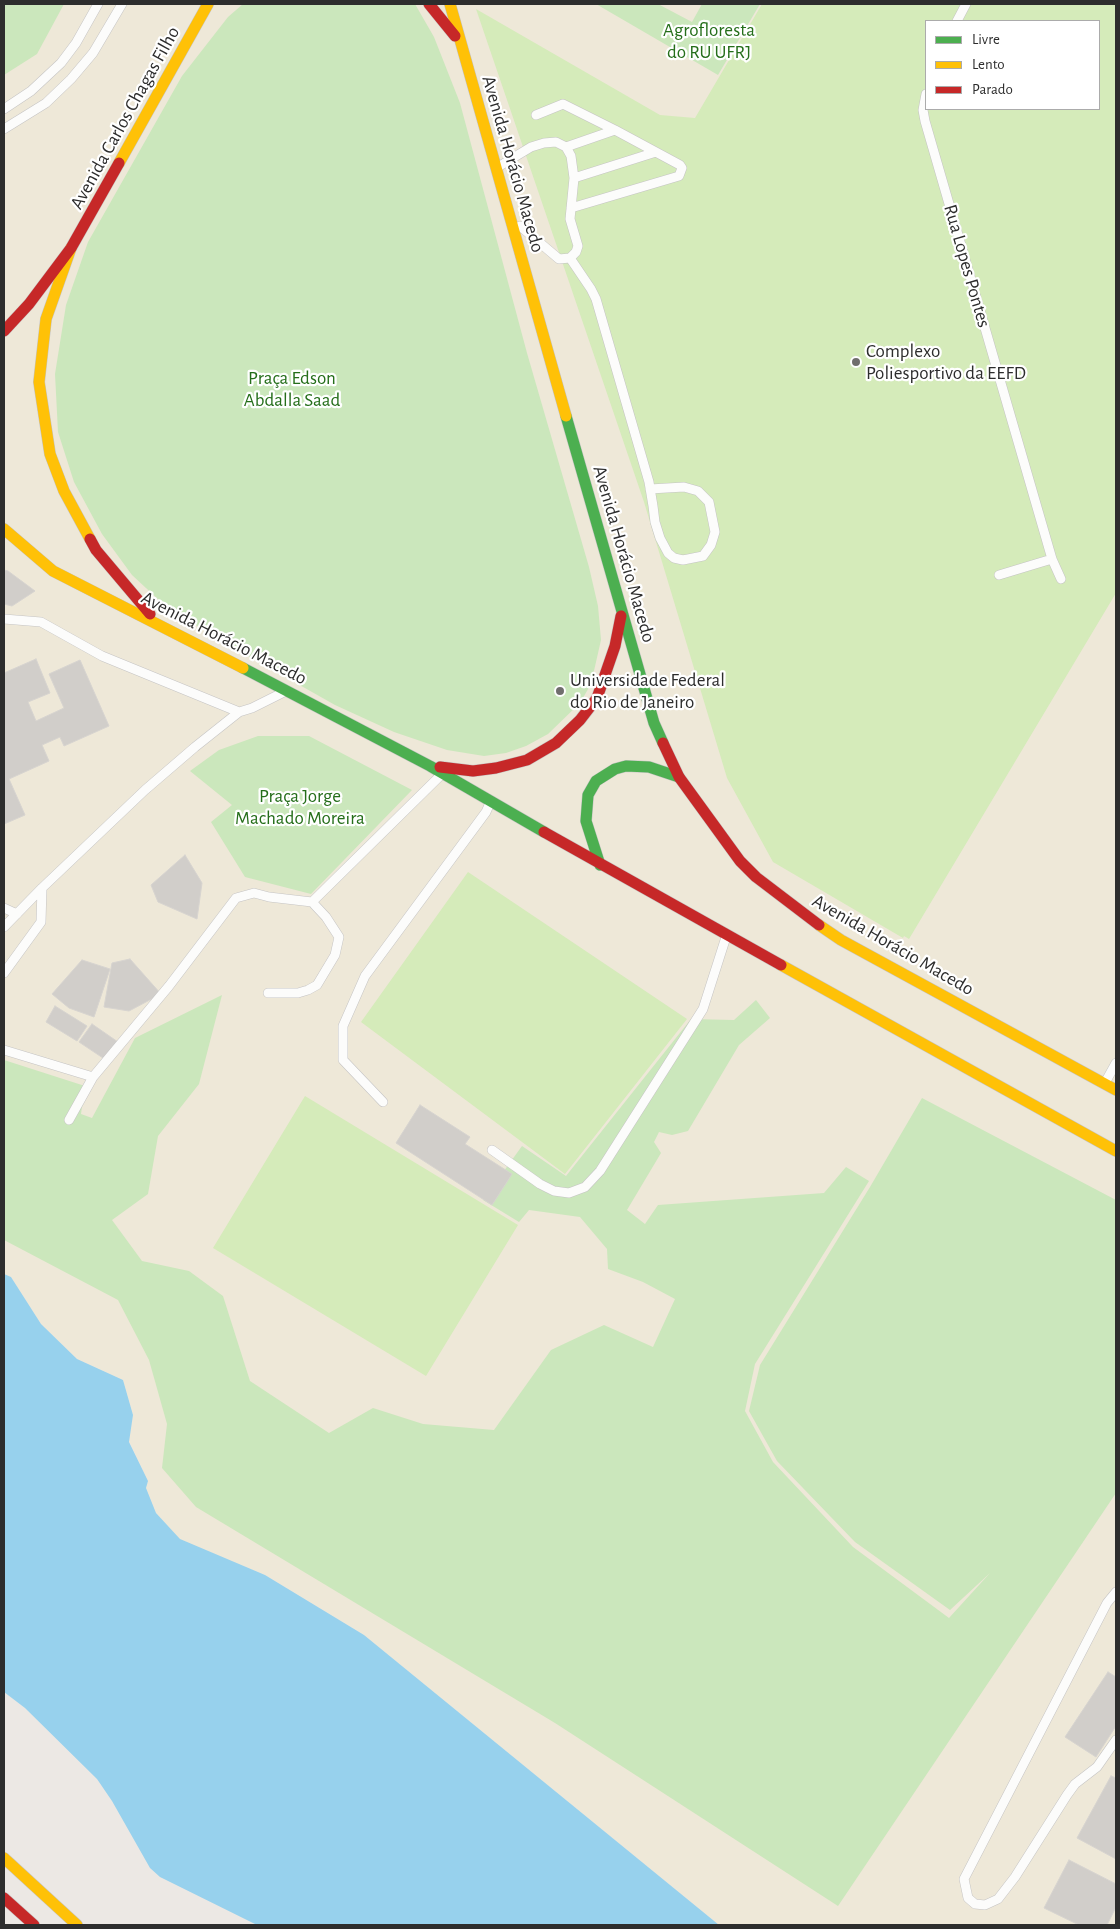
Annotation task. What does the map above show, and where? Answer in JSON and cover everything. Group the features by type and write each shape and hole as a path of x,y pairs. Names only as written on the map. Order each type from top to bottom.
{"main road":[{"path":"429,4 460,42"},
{"path":"450,4 460,42"},
{"name":"Avenida Carlos Chagas Filho","path":"4,331 29,304 71,248 198,24 213,6"},
{"name":"Avenida Horácio Macedo","path":"460,42 654,723 679,777 740,861 756,878 804,915 841,940 1116,1090"},
{"name":"Avenida Carlos Chagas Filho","path":"71,248 46,320 38,382 50,454 64,491 96,550 159,624"},
{"name":"Avenida Horácio Macedo","path":"4,529 29,553 53,571 287,690 443,773 600,865 1116,1151"},
{"path":"430,766 474,771 496,768 527,760 556,743 580,720 597,698 615,646 622,612"},
{"path":"600,865 589,834 586,815 588,795 596,781 604,774 626,766 649,767 679,777"},
{"path":"4,1858 77,1925"},
{"path":"4,1898 34,1925"}],"lane":[{"path":"4,109 31,91 61,63 76,43 98,4"},
{"path":"4,129 46,103 71,80 93,53 122,4"},
{"path":"958,20 966,4"},
{"name":"Rua Lopes Pontes","path":"925,99 923,110 926,121 1052,559 1061,579"},
{"path":"536,115 563,104 656,152 680,165 682,168 679,176 571,208"},
{"path":"566,147 615,130"},
{"path":"496,168 531,147 556,142 566,147 574,166 570,219 578,246 570,258 559,260 510,217"},
{"path":"574,178 656,152"},
{"path":"570,258 596,298 650,489 655,522 668,553 683,560 703,556 711,545 715,532 709,502 698,491 684,488 650,489"},
{"path":"999,575 1052,559"},
{"path":"4,619 41,622 102,656 239,712"},
{"path":"4,928 42,888 144,790 239,712 252,708 287,690"},
{"path":"312,902 443,773"},
{"path":"383,1102 343,1060 343,1026 365,976 486,812 491,801"},
{"path":"4,973 41,922 43,913 42,888"},
{"path":"69,1120 93,1077 169,986 236,898 254,893 269,897 312,902 326,917 339,937 335,955 317,985 298,993 268,993"},
{"path":"4,908 17,914"},
{"path":"492,1150 540,1184 554,1191 569,1193 585,1187 600,1171 703,1009 727,935"},
{"path":"4,1050 93,1077"},
{"path":"1104,1084 1116,1063"},
{"path":"1116,1592 1108,1603 964,1879 968,1898 975,1904 985,1905 998,1899 1015,1877 1075,1784 1097,1767 1116,1740"}],"shaded area":[{"name":"Universidade Federal do Rio de Janeiro","path":"4,4 1116,4 1116,1925 719,1925 364,1635 265,1575 180,1540 156,1513 146,1488 148,1481 129,1441 133,1415 123,1380 77,1359 41,1324 11,1277 4,1274"}],"green space":[{"path":"4,4 64,4 37,54 4,75"},
{"name":"Praça Edson Abdalla Saad","path":"243,4 415,4 434,37 460,103 527,353 589,567 598,606 601,640 591,684 580,703 548,734 526,746 506,753 484,756 447,750 394,732 335,705 211,635 160,601 132,575 102,534 74,482 58,432 55,374 66,305 88,242 182,76 228,17"},
{"name":"Agrofloresta do RU UFRJ","path":"596,4 658,4 692,22 702,4 760,4 718,75"},
{"name":"Complexo Poliesportivo da EEFD","path":"762,4 1116,4 1116,593 909,939 904,936 903,938 773,862 727,778 644,502 476,9 660,115 695,118"},
{"name":"Praça Jorge Machado Moreira","path":"258,736 309,736 412,790 311,894 245,877 211,822 232,805 190,771 219,750"},
{"path":"468,872 687,1019 565,1174 361,1022"},
{"path":"222,995 199,1084 158,1136 148,1194 112,1220 142,1261 189,1271 223,1296 250,1381 329,1433 373,1408 423,1424 494,1430 551,1350 604,1325 653,1347 675,1299 643,1282 608,1269 607,1249 580,1217 529,1210 519,1222 483,1200 522,1146 566,1176 691,1019 734,1020 756,1000 770,1018 739,1045 688,1131 672,1135 659,1132 654,1142 661,1153 627,1210 645,1224 658,1205 824,1193 846,1167 869,1181 755,1364 745,1411 773,1462 853,1547 949,1618 990,1573 950,1610 855,1542 777,1461 749,1411 760,1365 870,1187 922,1098 1116,1200 1116,1493 838,1906 555,1723 196,1507 162,1468 167,1424 149,1360 118,1300 4,1240 4,1060 85,1086 81,1114 92,1118 135,1038"},
{"path":"305,1096 518,1225 426,1376 213,1248"}],"water":[{"path":"4,1274 11,1277 41,1324 77,1359 123,1380 133,1415 129,1442 148,1481 146,1488 156,1513 180,1539 265,1575 364,1635 719,1925 257,1925 160,1877 150,1868 112,1801 97,1779 25,1708 4,1692"}],"building":[{"path":"4,570 35,591 12,606 4,604"},
{"path":"36,659 50,693 28,702 36,721 64,708 49,674 80,660 109,726 64,746 60,737 42,745 49,761 9,779 25,815 4,824 4,673"},
{"path":"185,855 202,883 197,919 158,902 151,885"},
{"path":"130,959 161,994 129,1011 104,1007 112,963"},
{"path":"82,960 110,969 94,1017 69,1008 52,994"},
{"path":"55,1006 87,1026 77,1041 46,1022"},
{"path":"92,1024 118,1042 106,1060 79,1042"},
{"path":"420,1105 470,1137 465,1144 512,1174 492,1205 396,1143"},
{"path":"1108,1672 1116,1677 1116,1726 1096,1757 1065,1737"},
{"path":"1111,1776 1116,1778 1116,1859 1077,1838"},
{"path":"1069,1860 1116,1884 1116,1907 1107,1925 1079,1925 1044,1908"}],"traffic: fast":[{"path":"566,416 654,723 663,743"},
{"path":"243,668 430,766 544,832"},
{"path":"600,865 586,821 588,795 596,781 615,769 626,766 649,767 679,777"}],"traffic: slow":[{"path":"119,163 208,4"},
{"path":"450,4 566,416"},
{"path":"71,248 46,319 39,382 50,454 64,491 90,539"},
{"path":"4,529 53,571 243,668"},
{"path":"819,925 841,940 1116,1090"},
{"path":"781,965 1116,1151"},
{"path":"4,1858 77,1925"}],"traffic: jam":[{"path":"429,4 455,36"},
{"path":"4,331 29,304 71,248 119,163"},
{"path":"90,539 96,550 150,614"},
{"path":"440,767 473,771 496,768 527,760 556,743 580,720 597,698 615,646 621,616"},
{"path":"663,743 679,777 740,861 756,877 819,925"},
{"path":"544,832 781,965"},
{"path":"4,1898 34,1925"}],"place":[{"name":"Complexo Poliesportivo da EEFD","path":"856,362"},
{"name":"Universidade Federal do Rio de Janeiro","path":"560,691"}]}
